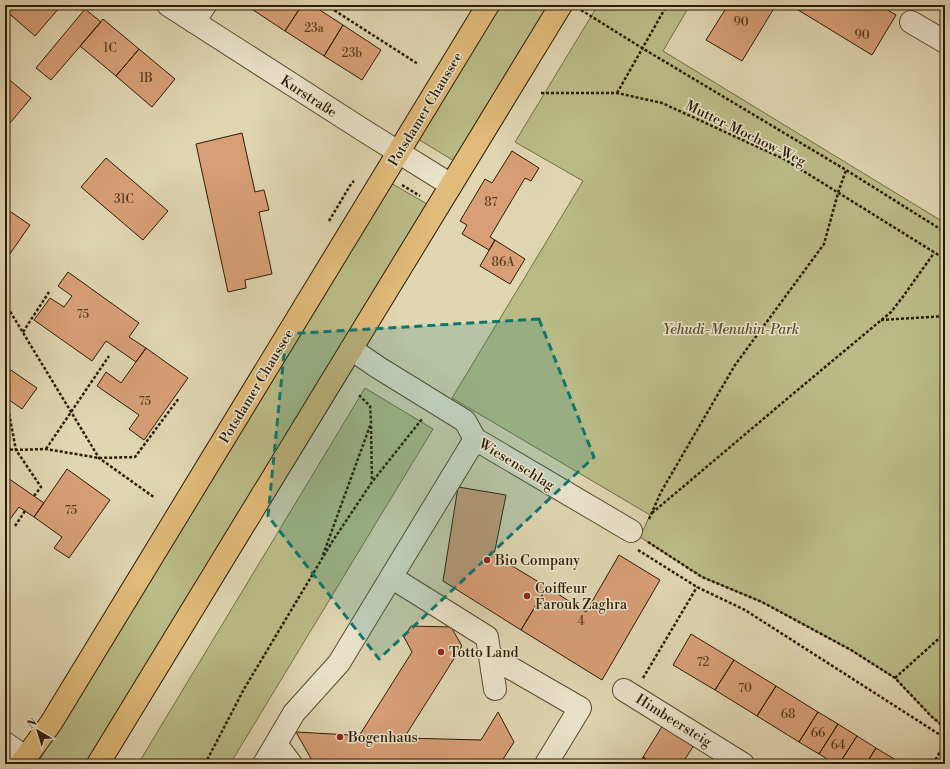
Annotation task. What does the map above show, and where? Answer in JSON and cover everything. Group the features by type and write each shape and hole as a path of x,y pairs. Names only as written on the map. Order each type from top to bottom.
{"main road":[{"name":"Potsdamer Chaussee","path":"23,761 51,723 488,5"},
{"path":"98,764 451,185 492,120 571,7"}],"street":[{"name":"Kurstraße","path":"168,5 199,13 398,152 451,185"},
{"path":"911,22 945,42"},
{"name":"Wiesenschlag","path":"351,349 365,360 465,421 475,439 636,534"},
{"path":"264,764 294,713 339,662 475,439"},
{"path":"391,577 487,637 495,689"},
{"path":"490,656 580,708 546,764"},
{"name":"Himbeersteig","path":"628,692 743,764"},
{"path":"5,744 23,761"},
{"path":"276,744 291,764"}],"path":[{"path":"326,5 418,64"},
{"path":"617,93 667,5"},
{"name":"Mutter-Mochow-Weg","path":"571,7 846,170 945,232"},
{"name":"Mutter-Mochow-Weg","path":"541,93 617,93 662,103 784,159 945,259"},
{"path":"846,170 824,244 735,365 661,492 650,515 636,534 634,548 697,587 745,610 945,738"},
{"path":"399,183 423,198"},
{"path":"650,515 891,312 934,253"},
{"path":"23,332 49,292"},
{"path":"5,304 99,458 154,498"},
{"path":"881,320 945,316"},
{"path":"46,449 109,356"},
{"path":"359,395 370,406 372,482"},
{"path":"5,449 46,449 99,458 135,457 179,398"},
{"path":"205,764 244,689 332,542 372,482 435,403"},
{"path":"8,408 16,450 40,487 34,496"},
{"path":"320,561 371,423"},
{"path":"15,526 25,511"},
{"path":"636,534 702,577 762,602 851,650 895,678 931,716 945,728"},
{"path":"628,692 697,587"},
{"path":"895,678 945,633"},
{"path":"933,764 945,743"}],"highlighted area":[{"path":"539,319 594,457 379,659 268,516 286,334"}],"green space":[{"path":"499,5 549,5 454,161 418,139"},
{"name":"Yehudi-Menuhin-Park","path":"598,5 690,5 663,51 945,223 945,728 931,716 895,678 851,650 762,602 702,577 640,537 650,515 452,398 583,181 515,142"},
{"path":"391,183 427,204 87,764 37,764"},
{"path":"365,388 433,429 230,764 138,764"}],"building":[{"path":"5,5 56,5 59,8 35,36 5,10"},
{"path":"302,5 285,31 247,6"},
{"path":"302,5 312,5 343,25 324,56 285,31"},
{"path":"728,5 776,5 742,61 706,40"},
{"path":"790,5 879,5 896,15 872,55"},
{"path":"945,8 945,16 941,14"},
{"path":"85,9 101,22 51,80 36,68"},
{"path":"103,19 139,49 116,76 80,46"},
{"path":"343,25 381,50 362,80 324,56"},
{"path":"139,49 175,79 152,107 116,76"},
{"path":"5,76 31,98 5,129"},
{"path":"242,133 255,192 264,190 269,210 259,212 272,274 245,280 246,288 228,292 196,144"},
{"path":"512,151 539,168 531,181 525,178 490,237 495,240 489,250 462,234 467,225 460,221 485,179 492,183"},
{"path":"106,158 168,211 143,240 81,187"},
{"path":"5,208 30,225 5,261"},
{"path":"495,240 525,259 510,284 480,266"},
{"path":"68,272 139,323 129,337 146,348 136,362 106,341 92,361 34,320 50,298 64,307 72,296 58,286"},
{"path":"146,348 188,378 144,440 129,429 139,415 97,386 106,372 121,383"},
{"path":"5,366 37,388 22,409 5,397"},
{"path":"67,469 110,500 69,558 54,548 62,537 34,517"},
{"path":"5,476 44,503 34,517 19,507 5,526"},
{"path":"458,487 506,495 494,555 547,587 521,630 443,581"},
{"path":"619,555 660,580 602,680 521,630 547,587 586,612"},
{"path":"5,607 10,610 5,617"},
{"path":"411,626 451,627 462,646 404,738 359,736 412,652 404,637"},
{"path":"691,634 734,660 715,690 673,665"},
{"path":"734,660 776,686 757,716 715,690"},
{"path":"776,686 818,712 799,742 757,716"},
{"name":"Bogenhaus","path":"498,712 514,742 500,764 314,764 296,732 404,738 481,740"},
{"path":"818,712 838,724 819,754 799,742"},
{"path":"838,724 857,736 839,764 835,764 819,754"},
{"path":"663,725 694,745 682,764 654,764 643,757"},
{"path":"857,736 876,748 866,764 839,764"},
{"path":"876,748 896,760 893,764 866,764"},
{"path":"643,757 654,764 639,764"},
{"path":"789,759 796,764 786,764"},
{"path":"896,760 903,764 893,764"}],"place":[{"name":"Bio Company","path":"487,560"},
{"name":"Coiffeur Farouk Zaghra","path":"527,596"},
{"name":"Totto Land","path":"441,652"},
{"name":"Bogenhaus","path":"340,737"}]}
